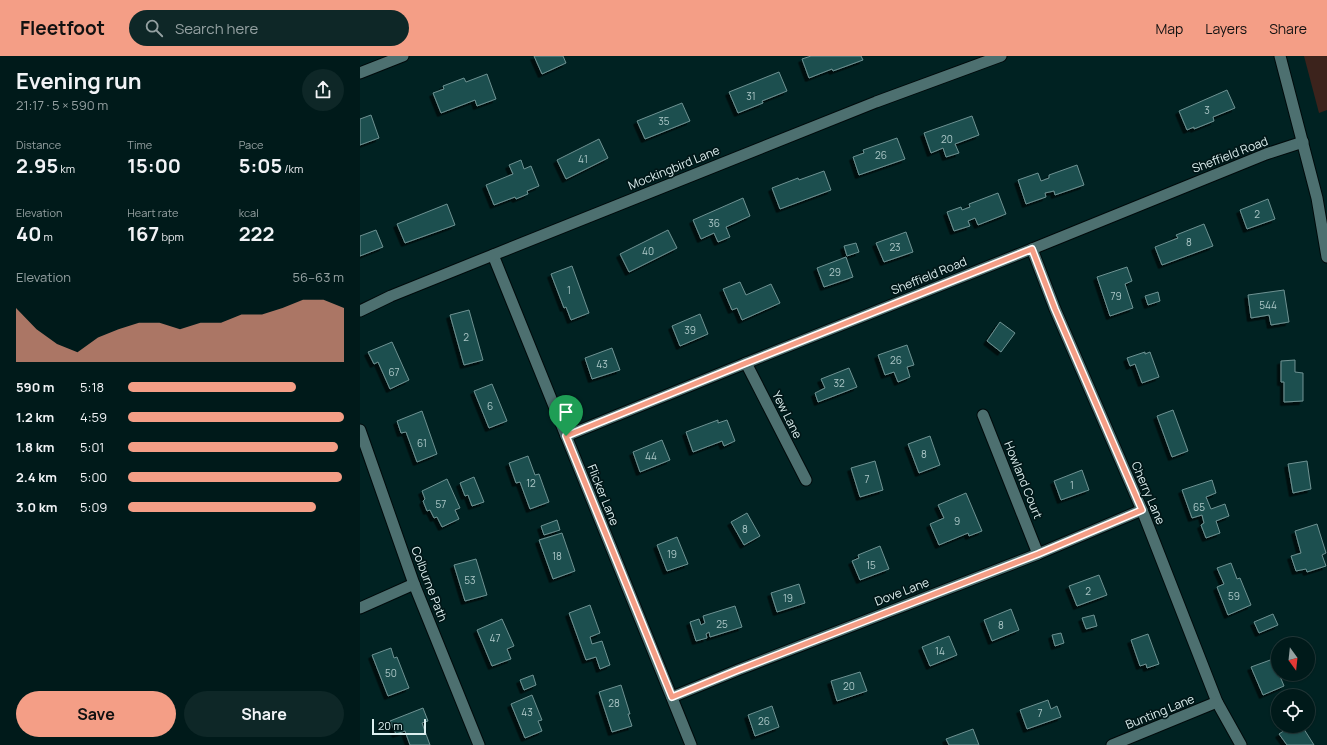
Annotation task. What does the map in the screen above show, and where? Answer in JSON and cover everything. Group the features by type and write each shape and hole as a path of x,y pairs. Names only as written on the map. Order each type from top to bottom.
{"street":[{"path":"360,73 404,56"},
{"name":"Mockingbird Lane","path":"360,311 391,296 876,102 1001,56"},
{"path":"1280,56 1318,198 1327,257"},
{"name":"Sheffield Road","path":"566,436 1266,154 1303,142"},
{"name":"Cherry Lane","path":"1032,249 1058,316 1142,510 1217,702 1241,745"},
{"name":"Flicker Lane","path":"493,255 691,745"},
{"name":"Yew Lane","path":"746,363 806,480"},
{"name":"Howland Court","path":"983,415 1038,554"},
{"name":"Colburne Path","path":"360,430 414,584 479,745"},
{"name":"Dove Lane","path":"672,697 1038,554 1142,510"},
{"path":"360,608 414,584"},
{"name":"Bunting Lane","path":"1112,745 1217,702"}],"shaded area":[{"path":"1304,56 1327,56 1327,110 1319,113"}],"building":[{"path":"534,56 563,56 566,63 542,74"},
{"path":"811,56 861,56 863,60 833,71 832,69 809,78 802,59"},
{"path":"779,72 787,91 738,113 729,92"},
{"path":"487,74 496,99 477,106 475,100 441,113 433,93 444,89 443,86 464,78 466,82"},
{"path":"1227,90 1235,108 1213,117 1214,121 1194,129 1194,127 1187,130 1179,111"},
{"path":"682,103 690,121 645,139 637,121"},
{"path":"371,115 379,138 360,145 360,119"},
{"path":"972,116 979,135 955,144 959,153 946,157 943,148 931,153 924,133"},
{"path":"897,138 905,159 859,175 853,157 864,153 863,150"},
{"path":"599,139 608,158 566,179 557,160"},
{"path":"521,160 524,169 531,166 539,186 527,191 528,194 494,205 486,185 513,174 509,165"},
{"path":"1077,165 1084,185 1055,195 1054,191 1045,193 1046,197 1026,204 1018,180 1038,173 1041,181 1049,178 1049,175"},
{"path":"824,171 831,190 780,209 772,188 798,178 799,180"},
{"path":"998,193 1006,214 978,225 975,218 968,221 970,226 954,231 947,212 961,207 962,210 970,207 969,204"},
{"path":"743,198 750,216 726,227 730,237 718,242 714,233 701,239 693,220"},
{"path":"1268,199 1275,219 1247,229 1240,210"},
{"path":"447,204 455,225 405,243 397,224"},
{"path":"1204,224 1213,246 1162,265 1155,247 1178,238 1176,235"},
{"path":"376,230 383,247 360,256 360,236"},
{"path":"668,230 677,248 629,272 620,254"},
{"path":"906,232 913,252 884,262 876,243"},
{"path":"856,243 859,252 847,256 844,246"},
{"path":"846,257 853,277 824,287 817,268"},
{"path":"572,266 589,313 571,320 566,307 564,308 551,274"},
{"path":"1127,267 1132,281 1125,284 1133,308 1110,316 1097,277"},
{"path":"740,282 746,295 771,284 780,303 742,320 737,308 732,310 723,289"},
{"path":"1284,290 1289,322 1271,325 1269,315 1251,318 1248,295"},
{"path":"1158,292 1160,301 1148,305 1145,296"},
{"path":"469,310 483,360 464,365 450,315"},
{"path":"700,314 708,334 680,346 672,326"},
{"path":"1000,322 1015,333 1001,352 987,341"},
{"path":"392,342 409,380 390,389 378,362 374,364 368,352"},
{"path":"907,345 914,365 907,367 910,377 898,382 894,372 885,375 878,355"},
{"path":"612,348 620,370 592,379 585,358"},
{"path":"1145,352 1145,354 1150,352 1159,377 1142,383 1135,364 1130,366 1127,358"},
{"path":"1295,360 1295,372 1303,373 1303,401 1284,402 1284,382 1281,382 1281,361"},
{"path":"849,368 857,387 818,402 815,393 825,388 821,379"},
{"path":"492,384 507,421 489,428 474,391"},
{"path":"1173,410 1188,451 1172,457 1157,416"},
{"path":"422,411 437,454 417,462 406,432 401,433 397,421"},
{"path":"718,420 718,423 727,420 735,441 724,446 722,441 693,452 686,432"},
{"path":"930,436 940,465 919,473 908,444"},
{"path":"662,440 670,460 640,472 633,452"},
{"path":"528,456 535,475 539,474 549,502 530,509 520,482 516,483 509,463"},
{"path":"875,461 883,490 860,497 851,468"},
{"path":"1307,461 1311,489 1293,493 1288,464"},
{"path":"1082,470 1089,490 1061,500 1054,481"},
{"path":"474,477 484,502 472,506 468,495 465,496 460,483"},
{"path":"447,479 460,508 455,510 459,519 442,527 437,517 434,518 430,510 427,511 423,501 425,499 422,491"},
{"path":"1212,480 1216,493 1206,497 1211,509 1225,504 1229,516 1216,521 1220,533 1206,538 1201,525 1204,523 1202,515 1192,518 1182,490"},
{"path":"966,493 982,531 969,536 968,533 939,545 930,524 944,518 938,505"},
{"path":"747,513 760,536 744,545 731,522"},
{"path":"557,520 560,530 544,535 541,526"},
{"path":"1317,524 1326,553 1322,555 1326,566 1307,572 1306,569 1296,571 1291,556 1301,553 1295,531"},
{"path":"562,533 575,571 553,579 539,540"},
{"path":"677,537 688,564 667,571 657,545"},
{"path":"880,546 889,569 860,580 852,561 859,558 858,555"},
{"path":"476,559 487,595 465,601 454,565"},
{"path":"1231,563 1237,579 1240,578 1251,605 1228,615 1217,587 1224,584 1217,568"},
{"path":"1099,575 1107,595 1077,606 1069,586"},
{"path":"799,584 805,603 777,612 771,593"},
{"path":"590,605 600,633 590,637 592,644 602,641 610,665 600,669 596,657 586,660 569,613"},
{"path":"735,606 742,627 710,637 709,632 706,634 707,638 696,641 690,622 699,619 701,625 705,623 703,616"},
{"path":"1011,609 1019,630 992,641 984,620"},
{"path":"1273,614 1278,625 1259,633 1254,622"},
{"path":"1094,615 1097,626 1086,629 1082,618"},
{"path":"502,619 514,646 507,649 511,659 492,666 477,630"},
{"path":"1061,633 1064,643 1055,646 1052,635"},
{"path":"1148,634 1159,664 1147,668 1146,664 1140,666 1131,640"},
{"path":"949,636 957,655 930,666 922,647"},
{"path":"391,648 394,658 397,657 409,688 388,696 372,655"},
{"path":"1271,660 1271,681 1282,681 1284,686 1277,689 1271,689 1271,692 1263,695 1251,667"},
{"path":"860,672 867,691 837,701 831,681"},
{"path":"533,675 536,685 524,690 520,680"},
{"path":"621,685 632,726 612,732 599,692"},
{"path":"532,695 542,720 538,721 542,731 525,738 511,704"},
{"path":"1048,700 1051,709 1057,706 1061,717 1027,729 1020,710"},
{"path":"772,706 779,727 755,736 748,715"},
{"path":"423,708 428,721 422,723 430,745 410,745 405,731 396,734 390,721"},
{"path":"973,729 979,745 949,745 946,739"},
{"path":"1306,733 1314,745 1287,745 1279,734"}],"route":[{"path":"1032,249 1055,309 1142,510 1038,554 672,697 566,436 1032,249"}]}
